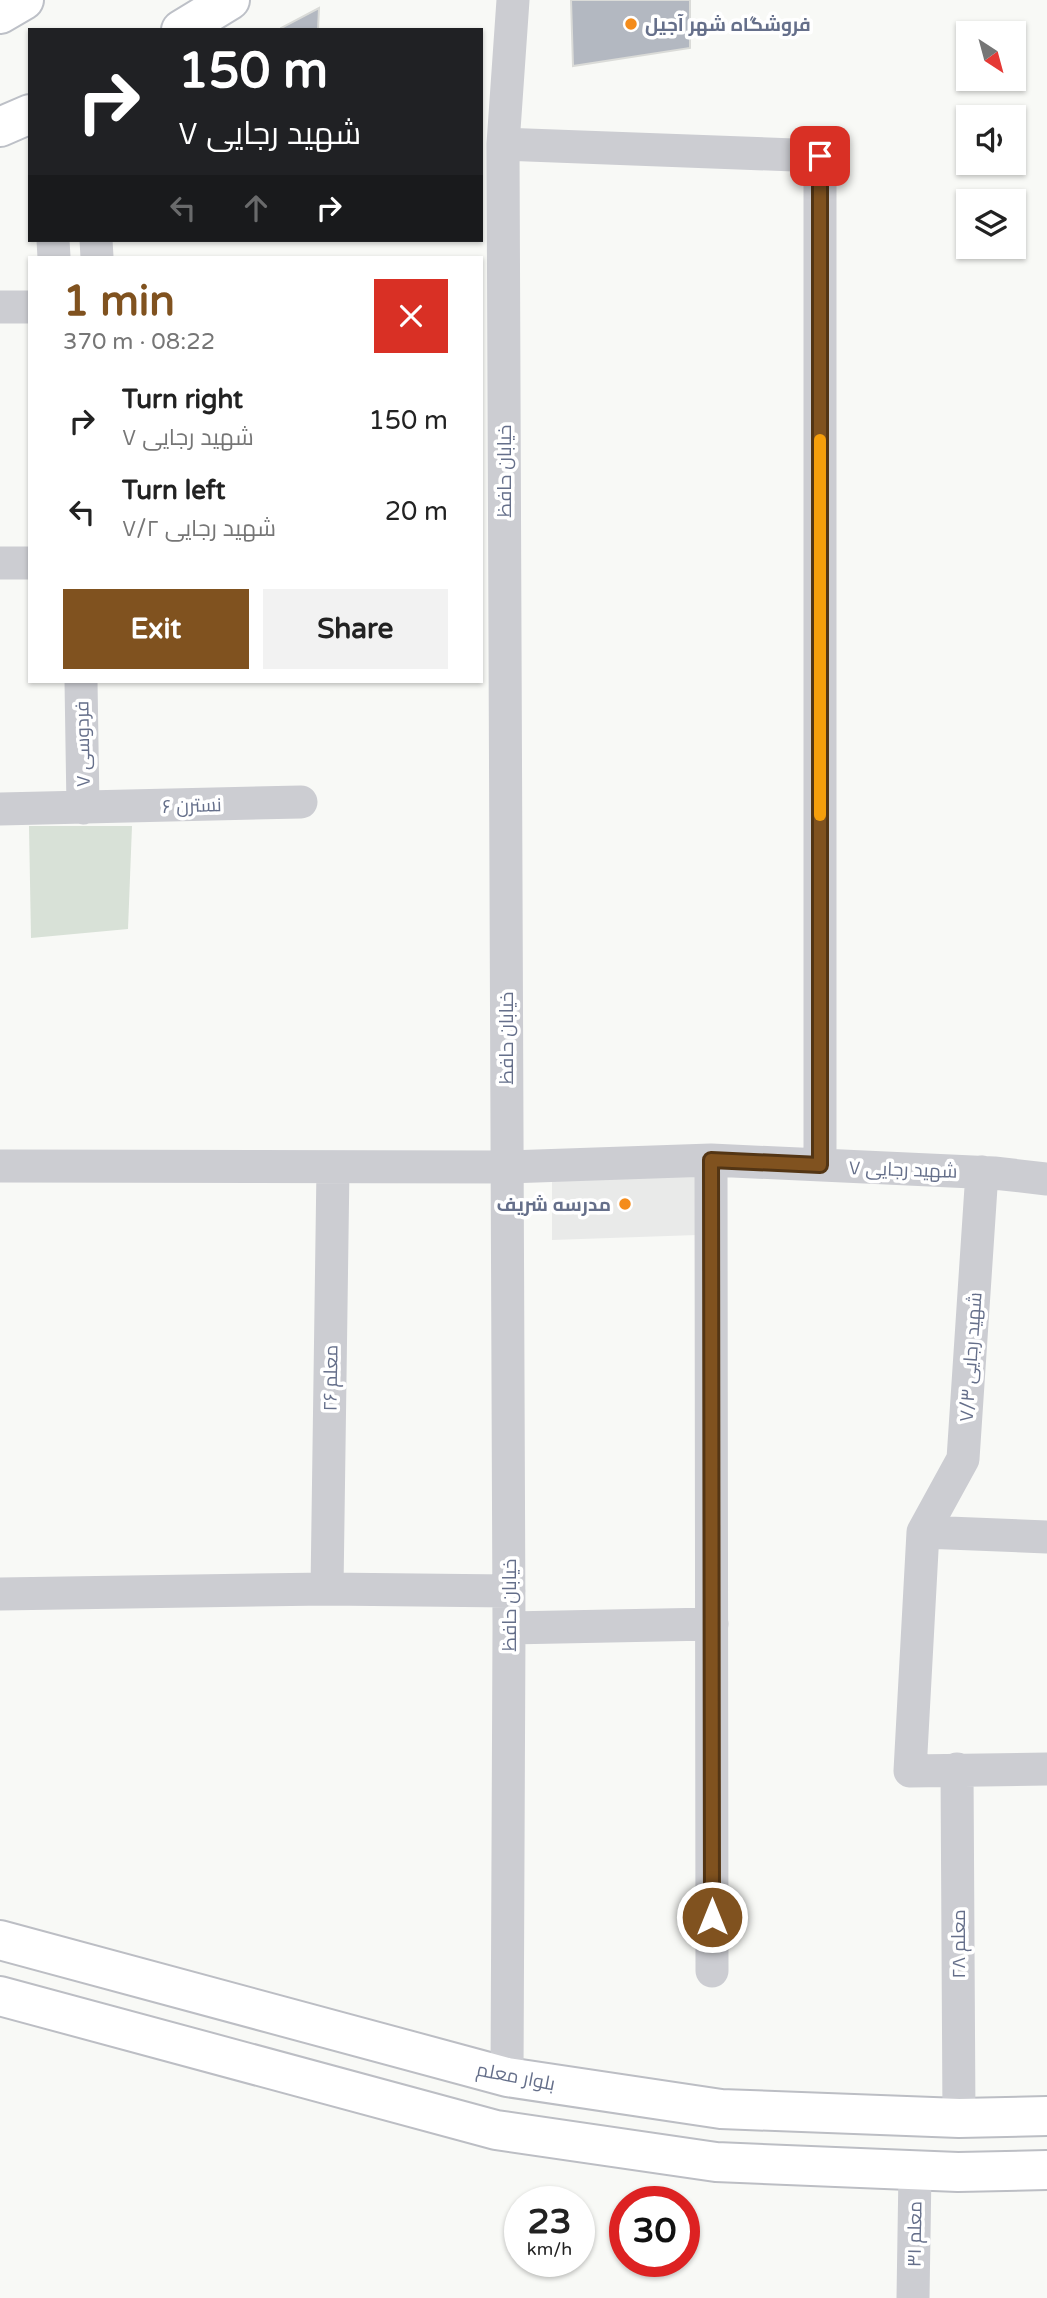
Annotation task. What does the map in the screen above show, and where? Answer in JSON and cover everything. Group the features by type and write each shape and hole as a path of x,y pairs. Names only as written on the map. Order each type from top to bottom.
{"main road":[{"path":"0,14 24,0"},
{"path":"184,28 230,0"},
{"name":"بلوار معلم","path":"0,1940 507,2077 721,2109 959,2118 1047,2116"},
{"path":"0,1996 496,2130 716,2162 915,2171 1047,2170"}],"street":[{"name":"خیابان حافظ","path":"507,2077 509,1591 503,144 513,0"},
{"path":"503,144 820,156 820,1165"},
{"path":"0,307 28,307"},
{"path":"0,563 28,563"},
{"name":"فردوسی ۷","path":"81,683 83,808"},
{"name":"نسترن ۶","path":"0,809 301,802"},
{"path":"711,1160 712,1971"},
{"name":"شهید رجایی ۷","path":"0,1166 506,1167 711,1160 982,1172 1047,1179"},
{"name":"معلم ۲۶","path":"327,1588 333,1167"},
{"name":"شهید رجایی ۷/۳","path":"923,1532 963,1459 982,1172"},
{"path":"1047,1537 923,1532 911,1771 1047,1769"},
{"path":"0,1594 327,1588 509,1591"},
{"path":"509,1628 712,1624"},
{"name":"معلم ۲۸","path":"957,1769 959,2118"},
{"name":"معلم ۳۱","path":"913,2298 915,2171"}],"shaded area":[{"path":"29,826 132,826 128,929 31,938"},
{"name":"مدرسه شریف","path":"552,1172 699,1173 697,1235 552,1240"}],"building":[{"name":"فروشگاه شهر آجیل","path":"571,0 690,0 690,48 573,66"},
{"path":"319,8 318,28 281,28"}],"slow traffic":[{"path":"820,440 820,815"}],"place":[{"name":"فروشگاه شهر آجیل","path":"631,24"},
{"name":"مدرسه شریف","path":"625,1204"}],"route":[{"path":"712,1917 711,1160 820,1165 820,156"}]}
